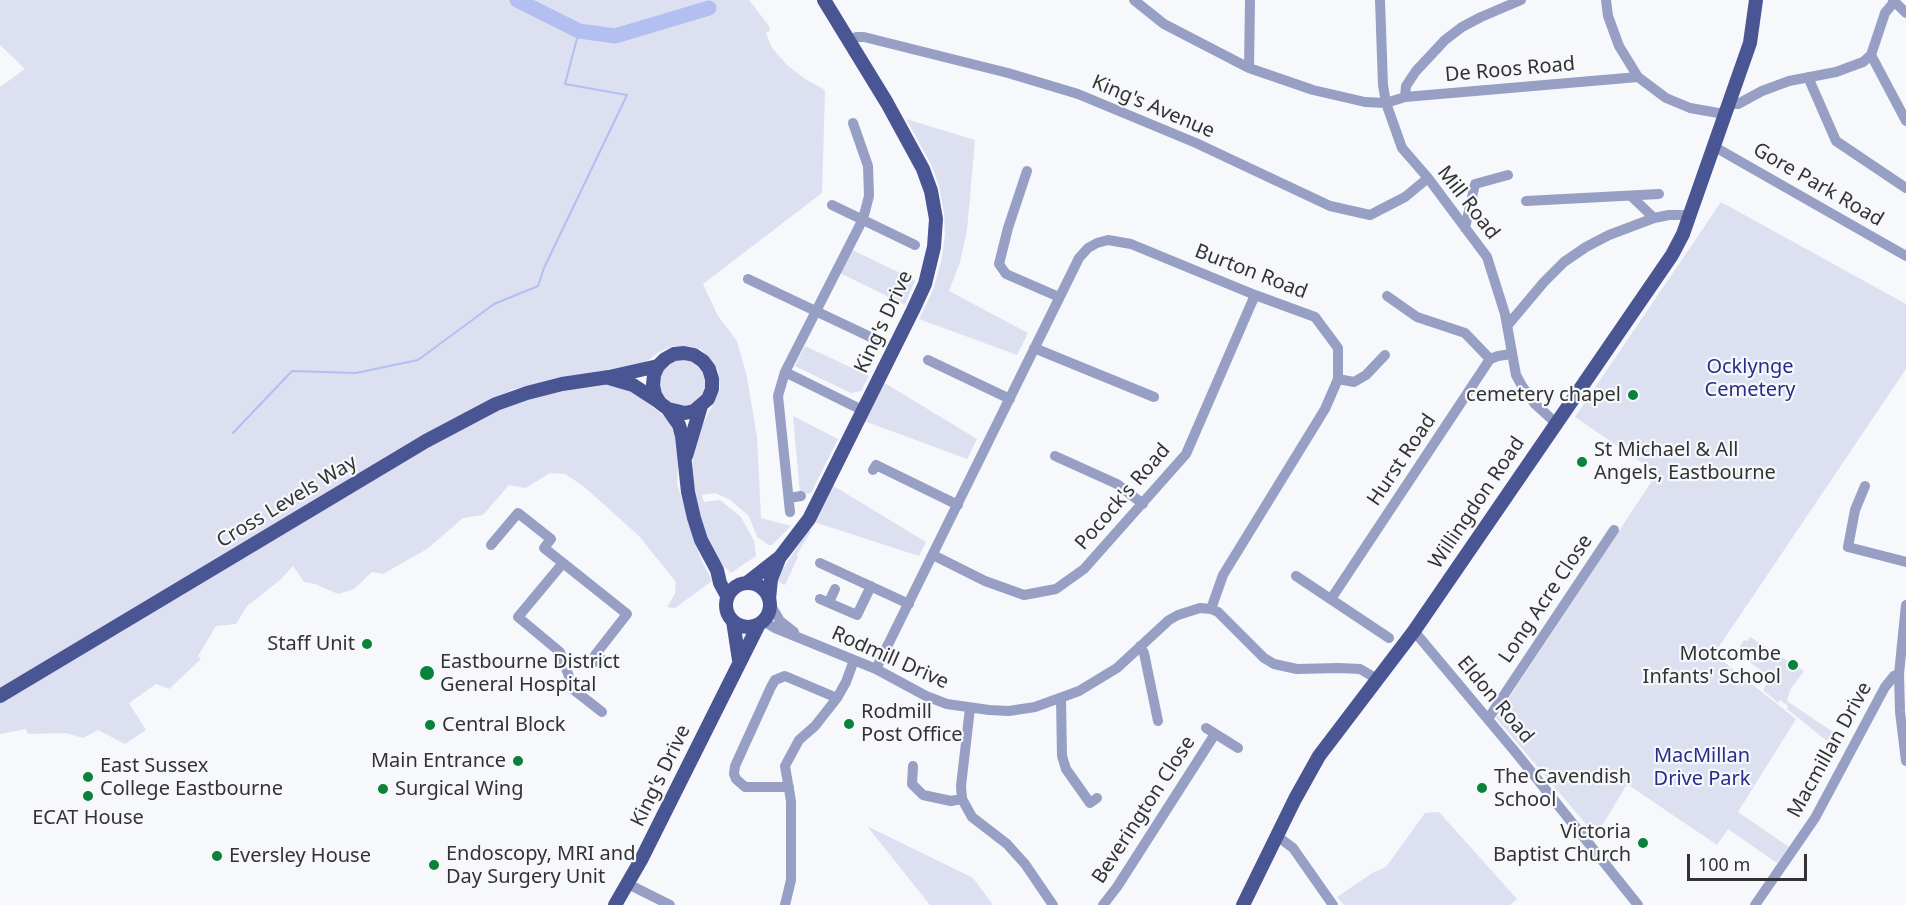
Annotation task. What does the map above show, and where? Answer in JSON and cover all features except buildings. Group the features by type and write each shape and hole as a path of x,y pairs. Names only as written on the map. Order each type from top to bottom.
{"main road":[{"name":"King's Drive","path":"770,602 771,579 780,557 809,519 864,411 925,284 934,247 936,219 932,191 913,149 824,0"},
{"name":"Willingdon Road","path":"1243,905 1295,799 1319,756 1414,631 1672,255 1690,215 1750,43 1756,0"},
{"name":"Cross Levels Way","path":"684,461 701,406 708,399 712,389 709,369 703,361 694,355 684,353 674,354 658,366 653,385 655,395 679,425 688,492 694,518 701,540 717,570 720,583 727,596"},
{"name":"Cross Levels Way","path":"0,696 426,441 496,404 562,384 609,378 658,366"},
{"name":"Cross Levels Way","path":"609,378 633,385 664,406"},
{"path":"664,406 685,413 701,406"},
{"name":"King's Drive","path":"746,583 780,557"},
{"path":"717,570 746,583 759,585 770,602 769,611 761,623 748,627 733,621"},
{"path":"739,662 733,621 726,610 727,596 731,590 746,583"},
{"name":"King's Drive","path":"615,905 628,884 739,662 761,623"}],"street":[{"path":"1134,0 1164,24 1249,68 1313,90 1365,102 1386,104"},
{"path":"1249,68 1250,0"},
{"name":"Mill Road","path":"1380,0 1382,77 1386,104 1402,148 1428,178 1487,257 1507,326 1511,354 1522,386 1535,404 1556,423"},
{"path":"1405,97 1406,86 1416,71 1445,40 1462,27 1521,0"},
{"path":"1606,0 1608,16 1619,46 1638,77 1666,98 1690,108 1727,109 1762,91 1808,77 1836,72 1863,62 1870,56 1885,13 1893,1 1906,13"},
{"name":"King's Avenue","path":"849,41 856,37 864,37 1008,73 1078,94 1196,143 1330,206 1370,215 1405,197 1428,178"},
{"path":"1870,56 1906,121"},
{"name":"De Roos Road","path":"1386,104 1405,97 1638,77"},
{"path":"1808,77 1836,141 1906,188"},
{"path":"790,512 778,396 785,372 863,219 869,196 868,166 853,123"},
{"name":"Gore Park Road","path":"1713,146 1906,255"},
{"path":"1027,171 999,264 1006,274 1059,297"},
{"path":"1465,228 1475,184 1508,175"},
{"path":"1526,201 1659,194"},
{"path":"1631,196 1654,218"},
{"path":"832,205 915,245"},
{"path":"1507,326 1564,262 1586,247 1609,235 1654,218 1690,215"},
{"name":"Burton Road","path":"876,669 1059,297 1083,253 1097,243 1108,240 1131,244 1255,295 1315,316 1338,348 1338,379 1325,409 1223,574 1211,609"},
{"path":"748,279 880,342"},
{"name":"Pocock's Road","path":"933,555 985,581 1023,595 1056,589 1084,568 1186,454 1255,295"},
{"path":"1387,296 1417,317 1468,336 1490,360 1511,354"},
{"path":"1034,348 1154,397"},
{"path":"1338,379 1354,382 1366,375 1385,356"},
{"path":"928,360 1010,399"},
{"name":"Hurst Road","path":"1331,599 1490,360"},
{"path":"785,372 864,411"},
{"path":"1055,456 1117,484 1143,504"},
{"path":"873,470 876,465 958,505"},
{"path":"1865,486 1855,510 1848,547 1906,562"},
{"path":"789,498 801,496"},
{"path":"491,545 518,513 551,539 544,548 627,614 595,656 595,662 603,660"},
{"name":"Long Acre Close","path":"1488,719 1614,530"},
{"path":"563,563 518,617 560,652 574,690 602,712"},
{"path":"820,563 909,604"},
{"path":"1296,576 1389,638"},
{"path":"835,589 824,601 859,616 871,586"},
{"name":"Rodmill Drive","path":"770,602 780,621 801,639"},
{"path":"1905,755 1899,674 1906,606"},
{"name":"Rodmill Drive","path":"761,623 876,669 926,696 947,704 1009,711 1035,707 1079,692 1106,676 1178,615 1200,608 1211,609"},
{"path":"1211,609 1226,619 1274,664 1297,669 1360,669 1377,679"},
{"name":"Eldon Road","path":"1414,631 1638,905"},
{"path":"1140,646 1144,653 1158,721"},
{"path":"785,905 791,880 791,801 785,766 792,749 820,721 837,698 854,660"},
{"name":"Macmillan Drive","path":"1755,905 1815,818 1885,687 1894,676 1899,674"},
{"path":"789,787 745,787 734,774 735,766 771,687 775,680 785,676 837,698"},
{"path":"1061,699 1062,756 1065,769 1090,803 1097,798"},
{"path":"970,708 961,786 962,799 972,817 1007,844 1025,864 1053,905"},
{"name":"Beverington Close","path":"1103,905 1117,887 1211,731 1238,748"},
{"path":"913,766 912,784 923,795 951,801 962,799"},
{"path":"1277,836 1293,848 1333,905"},
{"path":"628,884 670,905"}],"green space":[{"path":"0,0 749,0 769,26 770,31 766,33 772,48 787,65 805,79 825,90 822,193 703,284 718,316 737,341 747,377 757,437 761,518 791,526 772,545 769,545 757,537 749,516 729,499 715,493 702,495 704,502 720,500 741,517 754,541 756,556 731,573 716,558 701,524 692,474 693,452 700,430 720,390 718,370 701,349 673,346 659,352 643,364 570,376 514,389 481,404 0,691 0,87 25,69 0,45"},
{"path":"906,119 975,140 967,230 960,262 949,291 1028,333 1017,355 919,319 933,290 941,262 945,235 944,213 939,186 931,164"},
{"name":"Ocklynge Cemetery","path":"1721,202 1906,304 1906,369 1714,654 1796,719 1738,812 1789,847 1777,863 1728,829 1717,845 1627,784 1596,836 1496,718 1657,473 1575,417"},
{"path":"852,250 915,280 905,305 840,273"},
{"path":"805,346 869,376 861,391 851,393 795,366"},
{"path":"674,359 689,360 697,365 705,377 702,396 696,403 682,408 661,398 657,375"},
{"path":"883,382 977,439 967,459 864,421"},
{"path":"618,386 636,394 667,418 675,435 677,484 700,557 712,581 675,608 667,607 675,594 676,582 639,536 582,485 565,474 550,473 526,488 509,485 483,515 463,518 427,549 383,574 372,572 354,589 338,594 304,582 293,566 280,580 247,606 236,624 216,626 198,656 201,659 169,689 156,684 129,703 146,730 125,744 98,730 83,738 66,733 28,734 26,729 0,734 0,703 438,441 487,415 523,400 567,389"},
{"path":"793,416 838,439 811,493 800,494"},
{"path":"832,485 926,542 919,556 814,522"},
{"path":"809,530 811,531 796,556 798,557 785,585 775,580"},
{"path":"1750,637 1804,671 1790,690 1787,701 1833,732 1827,741 1787,709 1788,706 1780,700 1778,703 1763,690 1770,677 1736,652 1744,640 1747,641"},
{"path":"1439,812 1517,899 1510,905 1344,905 1337,897 1374,872 1386,867 1425,813"},
{"path":"867,826 973,878 993,905 930,905"}],"waterway":[{"path":"517,0 579,31 615,36 709,8"},
{"path":"233,433 292,371 356,373 418,360 494,304 538,286 544,268 627,95 565,84 579,31"}],"place":[{"name":"cemetery chapel","path":"1633,395"},
{"name":"St Michael & All Angels, Eastbourne","path":"1582,462"},
{"name":"Staff Unit","path":"367,644"},
{"name":"Motcombe Infants' School","path":"1793,665"},
{"name":"Eastbourne District General Hospital","path":"427,673"},
{"name":"Rodmill Post Office","path":"849,724"},
{"name":"Central Block","path":"430,725"},
{"name":"Main Entrance","path":"518,761"},
{"name":"East Sussex College Eastbourne","path":"88,777"},
{"name":"The Cavendish School","path":"1482,788"},
{"name":"Surgical Wing","path":"383,789"},
{"name":"ECAT House","path":"88,796"},
{"name":"Victoria Baptist Church","path":"1643,843"},
{"name":"Eversley House","path":"217,856"},
{"name":"Endoscopy, MRI and Day Surgery Unit","path":"434,865"}],"park label":[{"name":"MacMillan Drive Park","path":"1702,768"}]}
